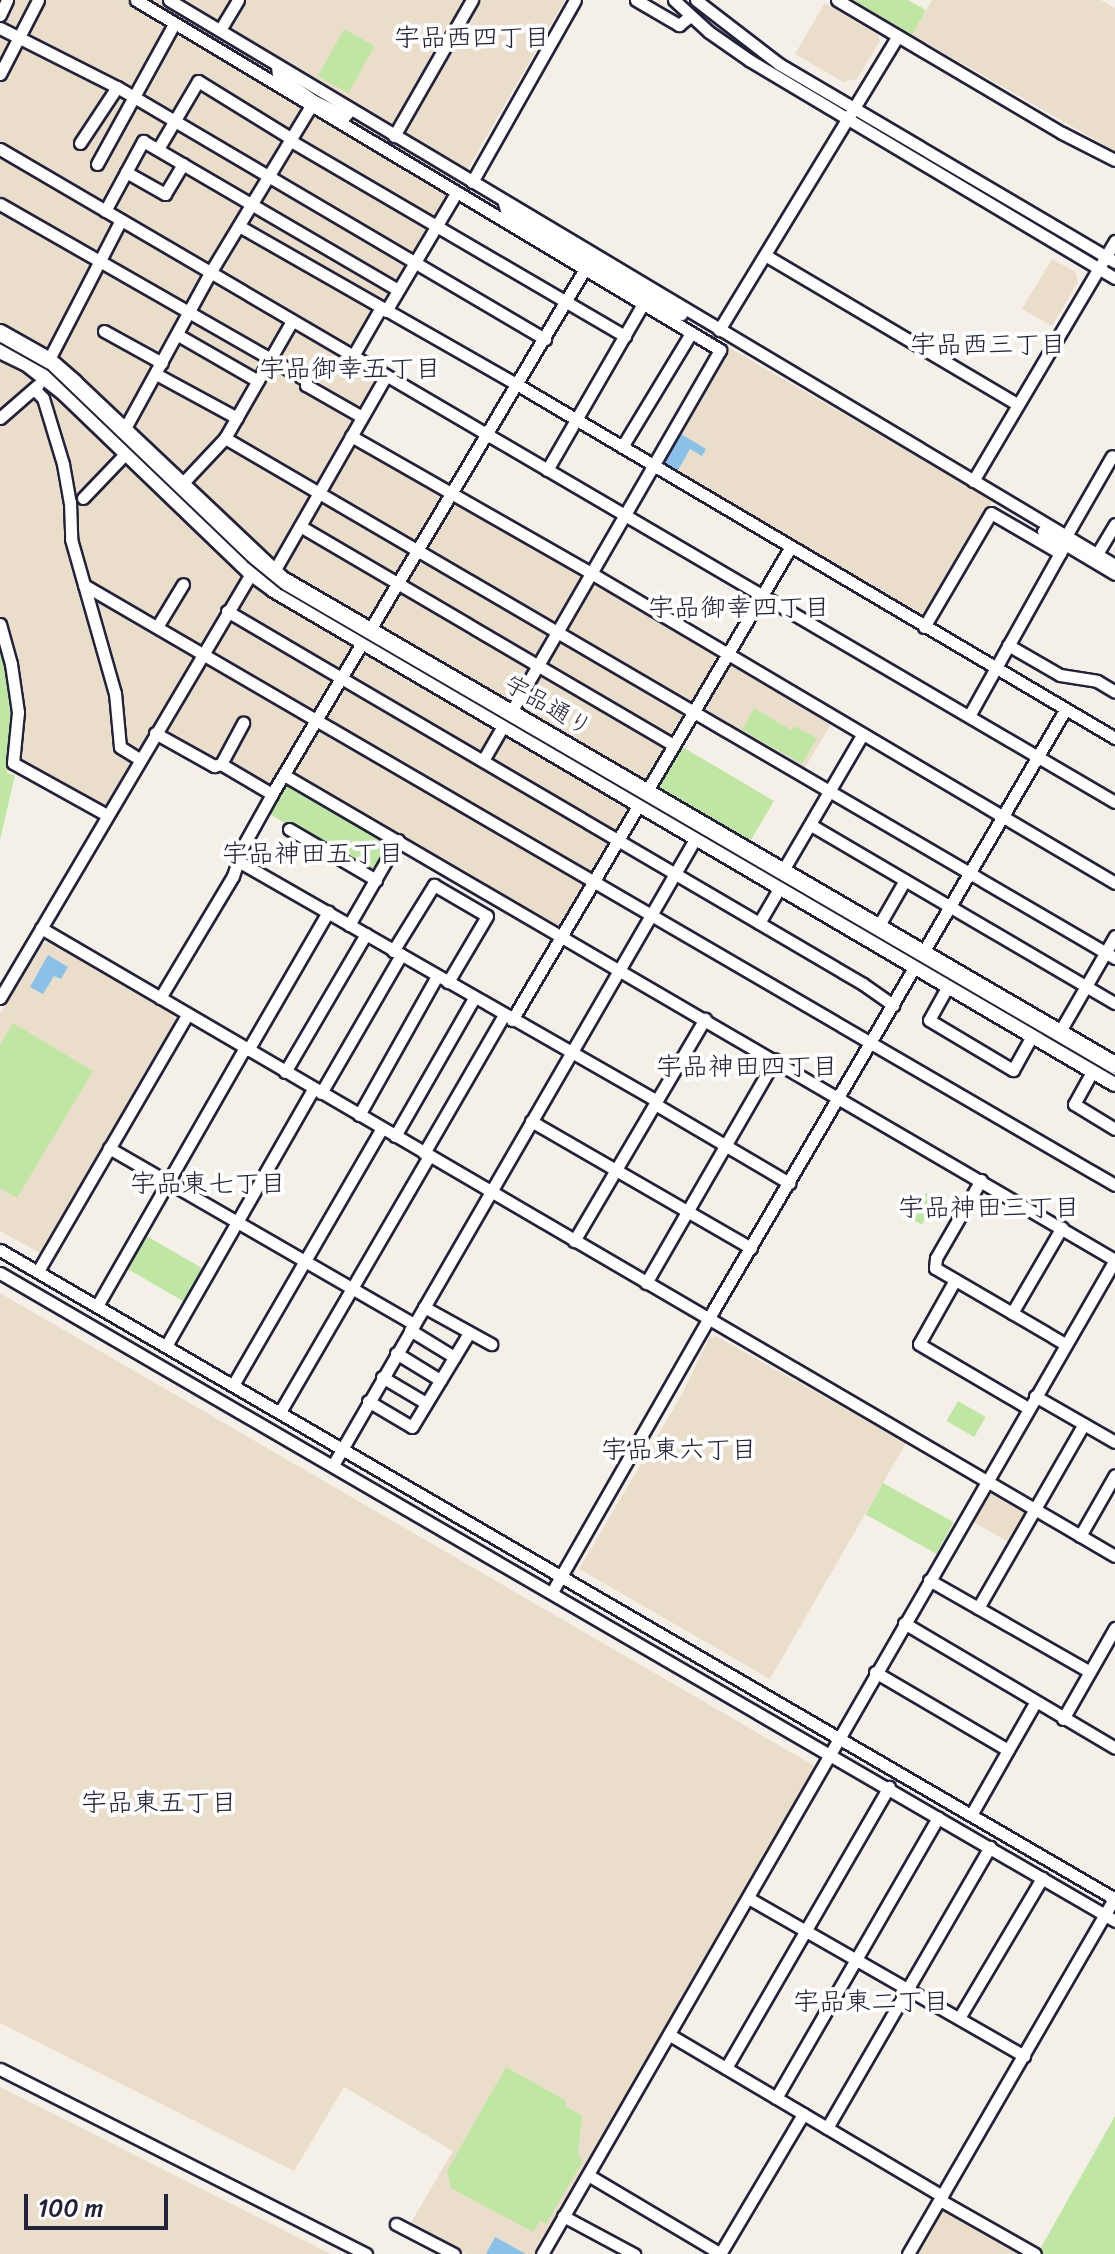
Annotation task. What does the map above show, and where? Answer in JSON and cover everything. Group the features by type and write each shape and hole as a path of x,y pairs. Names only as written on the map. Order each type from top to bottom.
{"highway":[{"name":"宇品通り","path":"0,333 124,430 176,490 255,566 365,636 699,832 919,959 1115,1065"},
{"name":"宇品通り","path":"0,350 45,367 127,452 176,490"},
{"name":"宇品通り","path":"255,566 273,573 365,636"},
{"name":"宇品通り","path":"781,879 878,927 949,984 1115,1083"}],"street":[{"path":"0,15 7,0"},
{"path":"0,74 38,0"},
{"path":"136,0 456,193 677,313 696,316"},
{"path":"169,0 1029,514 1064,544 1115,574"},
{"path":"220,30 238,0"},
{"path":"394,136 472,0"},
{"path":"472,182 575,0"},
{"path":"636,0 679,25 690,16"},
{"path":"674,0 690,16 749,60 1115,278"},
{"path":"696,0 779,64 1111,259"},
{"path":"837,0 1062,133 1115,160"},
{"path":"97,164 174,24"},
{"path":"0,27 117,87 545,339"},
{"path":"719,330 898,36"},
{"path":"277,65 278,76 312,104 345,116 351,109"},
{"path":"158,149 198,81 291,140 625,336"},
{"path":"80,143 117,87"},
{"path":"124,430 210,273 312,104"},
{"path":"105,211 143,141 398,290"},
{"path":"0,149 1115,802"},
{"path":"126,172 165,194 183,164"},
{"path":"353,356 398,290 456,193"},
{"path":"483,761 720,350 643,304 506,210 503,199"},
{"path":"0,204 271,359 306,380 306,385 362,417"},
{"path":"0,418 35,390 121,220"},
{"path":"239,226 518,385 1115,738"},
{"path":"973,481 1099,269 1111,259 1115,241"},
{"path":"765,255 1017,404"},
{"path":"160,998 233,876 272,794 587,266"},
{"path":"547,470 643,304"},
{"path":"176,490 225,438 292,321"},
{"path":"104,331 162,363"},
{"path":"622,447 691,333"},
{"path":"178,335 258,381"},
{"path":"156,374 237,418"},
{"path":"273,573 386,376"},
{"path":"35,390 43,398 63,464 70,502 71,539 115,693 120,747 139,759"},
{"path":"351,436 591,573 1115,883"},
{"path":"225,438 1110,956"},
{"path":"83,498 127,452"},
{"path":"969,716 1112,456"},
{"path":"924,627 991,513 1064,544 1097,554 1115,565"},
{"path":"1097,554 1115,524"},
{"path":"300,526 674,745"},
{"path":"280,1412 427,1154 594,882 790,548"},
{"path":"0,998 255,566"},
{"path":"157,627 183,584"},
{"path":"84,585 1115,1185"},
{"path":"227,611 893,1005"},
{"path":"0,624 18,712 13,763 107,815"},
{"path":"1008,645 1060,675 1097,681 1115,692"},
{"path":"552,1592 1065,710"},
{"path":"155,733 214,766 221,764 243,723"},
{"path":"759,923 862,735"},
{"path":"221,764 272,794"},
{"path":"284,775 1115,1260 875,1672 750,1899 542,2254"},
{"path":"811,825 1115,1003"},
{"path":"289,829 376,880"},
{"path":"333,1465 699,832"},
{"path":"349,925 398,840"},
{"path":"238,861 571,1052 789,1183"},
{"path":"878,927 905,880"},
{"path":"166,1346 318,1090 434,885 487,916 448,982"},
{"path":"97,1306 328,912"},
{"path":"41,928 1115,1556"},
{"path":"285,1072 366,934"},
{"path":"1059,1033 1086,986 1110,956 1115,936"},
{"path":"359,1115 437,976"},
{"path":"949,984 929,1020 1013,1070 1033,1034"},
{"path":"395,1136 474,998"},
{"path":"38,1271 187,1015"},
{"path":"574,1241 705,1019"},
{"path":"646,1283 775,1060"},
{"path":"1093,1070 1074,1104 1115,1129"},
{"path":"531,1121 751,1248"},
{"path":"233,1385 382,1128"},
{"path":"109,1148 306,1261 454,1357"},
{"path":"981,1180 936,1258 935,1268 1065,1344"},
{"path":"1012,1313 1062,1227"},
{"path":"0,1250 1115,1898 1110,1918 1024,2056 908,2254"},
{"path":"0,1273 1110,1918"},
{"path":"955,1280 919,1344 1028,1408"},
{"path":"424,1307 491,1344"},
{"path":"368,1401 412,1427 469,1333"},
{"path":"396,1353 440,1380"},
{"path":"382,1377 426,1403"},
{"path":"1035,1396 1115,1442"},
{"path":"978,1608 1084,1424"},
{"path":"1080,1536 1115,1475"},
{"path":"929,1580 1090,1672"},
{"path":"904,1623 1115,1748"},
{"path":"1063,1719 1115,1628"},
{"path":"875,1672 1008,1750"},
{"path":"971,1815 1035,1703"},
{"path":"726,2068 889,1787"},
{"path":"776,2098 938,1817"},
{"path":"827,2128 990,1847"},
{"path":"959,2018 1042,1878"},
{"path":"750,1899 1024,2056"},
{"path":"670,2035 1035,2254"},
{"path":"0,2069 362,2253"},
{"path":"588,2175 720,2254 803,2114"},
{"path":"563,2216 634,2254"},
{"path":"396,2224 454,2254"}],"shaded area":[{"path":"0,0 565,0 387,310 380,310 352,357 386,377 353,437 722,656 561,932 284,776 272,793 156,733 107,816 13,762 0,627"},
{"path":"932,0 1101,0 1115,8 1115,151 912,35"},
{"path":"825,3 878,35 880,41 857,79 843,82 795,54"},
{"path":"1052,259 1076,272 1078,282 1052,326 1022,309"},
{"path":"728,347 993,500 923,621 658,468"},
{"path":"732,662 833,721 804,769 704,712 703,707 727,664"},
{"path":"50,941 170,1011 177,1021 40,1253 0,1231 0,1014 41,945"},
{"path":"0,1293 813,1765 814,1771 536,2254 467,2254 410,2224 453,2151 344,2087 294,2171 0,2023"},
{"path":"716,1336 906,1443 770,1679 579,1569 681,1396 709,1338"},
{"path":"988,1491 1030,1515 1013,1544 971,1520"},
{"path":"0,2087 331,2254 0,2254"},
{"path":"943,2206 1025,2254 915,2254"}],"green space":[{"path":"853,0 908,0 926,10 912,35"},
{"path":"344,29 375,46 348,93 318,76"},
{"path":"0,639 10,680 14,722 7,773 15,775 0,840"},
{"path":"754,708 791,730 794,726 817,738 802,764 742,730"},
{"path":"679,745 774,801 749,843 658,790 656,785"},
{"path":"290,782 390,840 391,845 377,869 369,872 266,812 284,783"},
{"path":"13,1023 93,1071 17,1198 0,1188 0,1045"},
{"path":"926,1193 936,1198 922,1225 912,1220"},
{"path":"143,1234 206,1270 187,1303 124,1267"},
{"path":"958,1401 986,1417 974,1437 946,1421"},
{"path":"883,1483 954,1522 936,1554 866,1514"},
{"path":"506,2067 566,2101 566,2106 582,2116 578,2154 583,2161 546,2224 540,2221 533,2232 451,2188 447,2171"},
{"path":"1115,2116 1115,2254 1043,2254 1039,2251"}],"water":[{"path":"681,434 706,449 702,456 690,449 677,472 663,465"},
{"path":"48,955 68,967 61,979 54,976 43,994 30,987"},
{"path":"495,2237 526,2254 486,2254"}],"tram line":[{"path":"0,343 48,370 248,562 281,589 1115,1076"}],"district":[{"name":"宇品西四丁目","path":"472,38"},
{"name":"宇品西三丁目","path":"988,345"},
{"name":"宇品御幸五丁目","path":"350,369"},
{"name":"宇品御幸四丁目","path":"739,608"},
{"name":"宇品神田五丁目","path":"313,854"},
{"name":"宇品神田四丁目","path":"747,1067"},
{"name":"宇品東七丁目","path":"208,1184"},
{"name":"宇品神田三丁目","path":"989,1208"},
{"name":"宇品東六丁目","path":"679,1450"},
{"name":"宇品東五丁目","path":"159,1803"},
{"name":"宇品東二丁目","path":"871,2002"}]}
